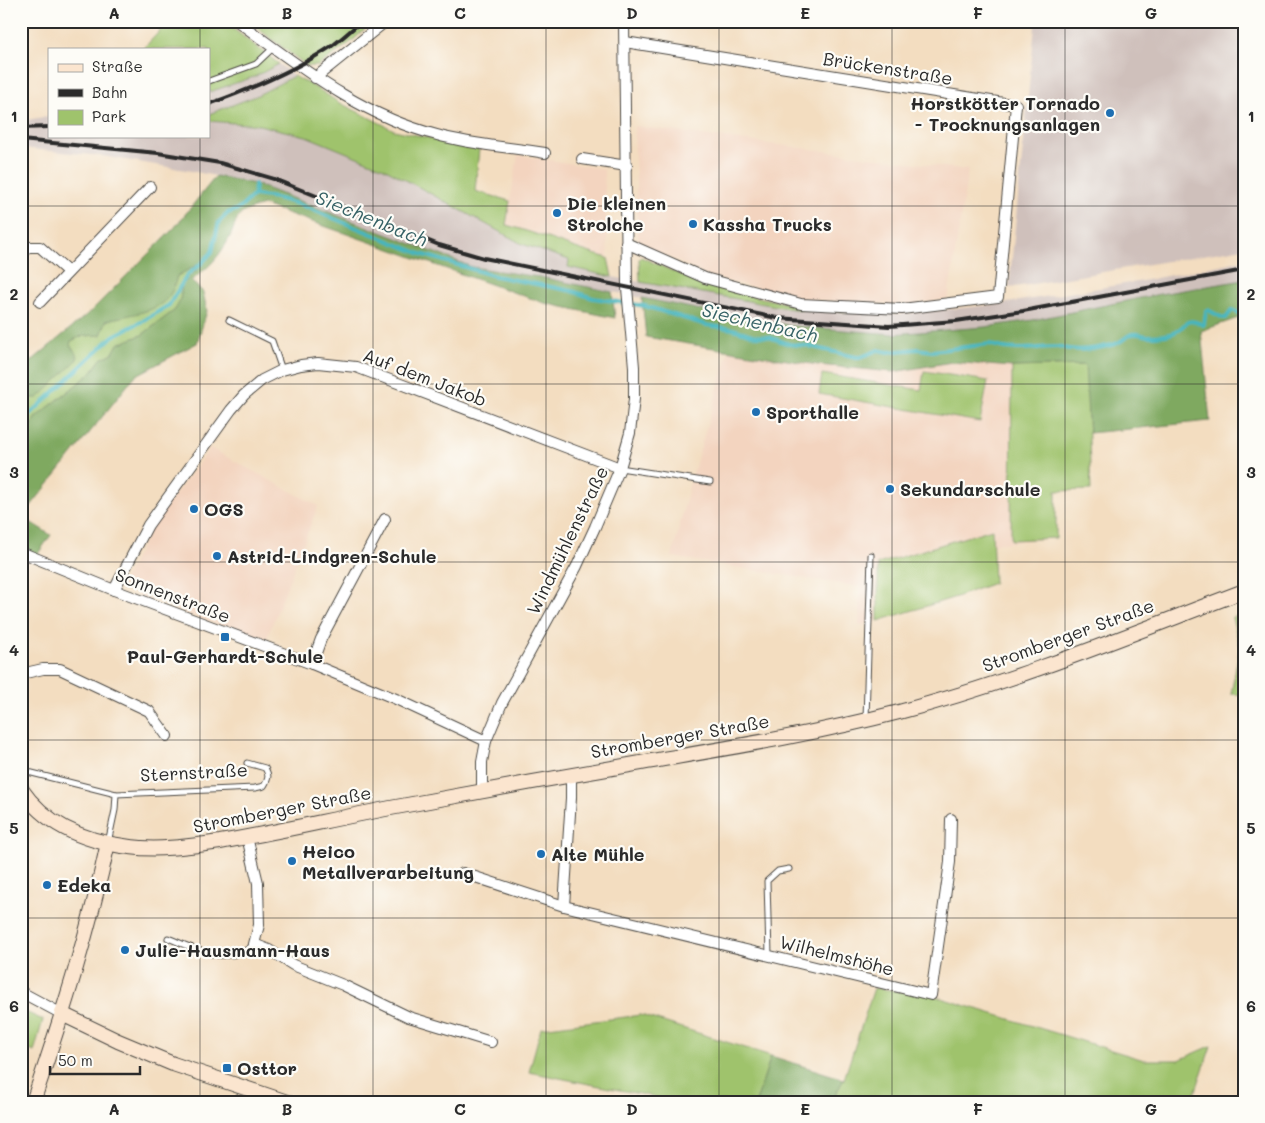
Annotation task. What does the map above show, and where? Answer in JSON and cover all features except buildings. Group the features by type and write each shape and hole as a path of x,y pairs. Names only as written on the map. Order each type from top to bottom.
{"main road":[{"name":"Stromberger Straße","path":"108,843 132,847 157,848 192,846 769,740 866,719 943,699 1044,666 1244,591"},
{"path":"21,789 29,800 51,820 80,836 108,843 85,941 33,1102"},
{"path":"62,1014 118,1041 173,1064 278,1100"}],"street":[{"path":"237,21 315,78 350,99 402,124 437,136 546,153"},
{"path":"315,78 386,21"},
{"name":"Windmühlenstraße","path":"482,792 482,762 486,741 502,703 576,566 620,468 630,433 634,399 634,367 626,243 627,166 624,21"},
{"name":"Brückenstraße","path":"624,42 1016,105 998,297 902,309 801,304 705,278 626,243"},
{"path":"582,159 627,166"},
{"path":"40,302 150,187"},
{"path":"21,254 28,247 40,247 68,272"},
{"name":"Auf dem Jakob","path":"114,590 148,525 230,410 262,380 282,370 301,365 318,363 356,367 620,468"},
{"path":"312,664 321,639 385,519"},
{"name":"Sonnenstraße","path":"24,554 114,590 312,664 396,699 486,741"},
{"path":"21,674 43,668 60,669 149,711 167,736"},
{"path":"564,906 571,775"},
{"name":"Wilhelmshöhe","path":"463,873 564,906 931,994 950,862 951,820"},
{"path":"247,837 258,883 259,925 254,944 270,950 294,965 337,982 409,1018 491,1042"},
{"path":"21,992 62,1014"}],"lane":[{"path":"210,81 256,64 273,48"},
{"path":"229,320 272,340 282,370"},
{"path":"620,468 710,482"},
{"path":"866,719 871,556"},
{"name":"Sternstraße","path":"28,772 116,794 255,788 264,786 269,774 265,768 247,763"},
{"name":"Sternstraße","path":"108,843 115,810 116,794"},
{"path":"769,955 767,881 778,871 789,869"},
{"path":"168,938 194,948 229,956 240,954 254,944"}],"shaded area":[{"path":"1023,21 1244,21 1244,248 1009,288 1035,26"},
{"path":"279,64 294,76 256,96 210,114 210,92 254,77"},
{"path":"48,116 48,138 210,138 210,121 259,125 306,136 384,168 522,244 570,260 568,267 612,277 793,309 901,314 1001,304 1137,282 1244,260 1244,280 1160,294 1033,320 985,327 892,334 794,326 720,314 545,278 472,267 255,184 102,156 21,148 21,121"},
{"path":"634,126 968,170 948,299 902,305 801,299 707,276 638,242"},
{"name":"Die kleinen Strolche","path":"518,155 604,169 608,258 537,233 506,225"},
{"name":"Sekundarschule","path":"729,350 818,365 893,372 952,362 1012,367 1086,365 1091,490 1056,491 1056,538 992,544 994,583 956,597 859,626 860,587 672,557 689,487"},
{"name":"Astrid-Lindgren-Schule","path":"210,448 318,506 265,643 120,588 153,524"}],"green space":[{"path":"169,21 223,21 279,64 254,77 210,92 210,48 144,48"},
{"path":"248,21 374,21 351,42 318,66 307,66"},
{"path":"294,76 338,102 394,130 479,149 475,191 510,201 506,225 608,258 612,277 568,267 569,260 522,244 384,168 306,136 259,125 210,121 210,114 256,96"},
{"path":"216,176 255,184 472,267 545,278 612,292 615,318 544,303 264,205 245,211 238,218 231,236 218,255 206,269 191,281 203,292 207,311 197,343 135,376 22,517 51,535 37,555 21,555 21,442 27,436 35,418 90,374 101,359 113,353 118,344 142,335 175,310 180,301 182,285 196,271 197,265 177,276 173,289 167,299 160,305 143,312 106,321 101,335 82,336 71,341 70,345 78,356 76,361 38,398 30,398 21,409 21,370 91,311 175,227"},
{"path":"641,257 679,274 734,292 799,306 853,312 793,309 640,282 639,259"},
{"path":"197,264 196,271 182,285 180,302 175,310 142,335 118,344 113,353 101,359 90,374 35,418 27,436 21,442 21,409 30,397 34,397 71,341 82,336 101,335 106,321 174,285 177,276"},
{"path":"1244,280 1244,316 1201,331 1210,421 1089,433 1085,365 1012,367 952,362 893,372 818,365 646,337 642,298 720,314 794,326 892,334 985,327 1033,320 1160,294"},
{"path":"1086,365 1091,490 1056,491 1056,538 1011,540 1012,367"},
{"path":"924,371 988,381 980,422 819,394 822,374 921,390"},
{"path":"992,529 994,583 878,621 878,564"},
{"path":"1244,613 1244,695 1231,694 1240,646 1232,618"},
{"path":"874,988 931,995 1144,1060 1179,1060 1211,1046 1192,1102 831,1102 844,1079"},
{"path":"21,1010 43,1020 34,1052 21,1046"},
{"path":"641,1015 771,1056 756,1102 680,1102 529,1072 541,1028"},
{"path":"771,1056 844,1079 831,1102 756,1102"}],"waterway":[{"path":"21,423 113,336 169,305 187,275 212,252 219,222 228,213 239,209 254,195 255,184"},
{"name":"Siechenbach","path":"254,195 298,204 421,254 495,276 572,291 593,298 645,306 706,325 733,329 756,336 769,337 789,344 808,346 856,357 861,357 878,350 888,352 918,349 932,351 990,344 1015,349 1059,347 1075,350 1092,349 1117,343 1132,334 1147,336 1170,334 1191,321 1203,325 1206,311 1208,310 1226,318 1232,310 1241,314 1244,308"}],"railway":[{"path":"210,104 256,86 303,64 332,46 362,21"},
{"path":"21,128 48,127"},
{"path":"21,140 158,153 220,163 274,179 439,245 484,258 777,318 889,326 956,321 1023,311 1244,270"}],"place":[{"name":"Horstkötter Tornado - Trocknungsanlagen","path":"1110,113"},
{"name":"Die kleinen Strolche","path":"557,213"},
{"name":"Kassha Trucks","path":"693,224"},
{"name":"Sporthalle","path":"756,412"},
{"name":"Sekundarschule","path":"890,489"},
{"name":"OGS","path":"194,509"},
{"name":"Astrid-Lindgren-Schule","path":"217,556"},
{"name":"Paul-Gerhardt-Schule","path":"225,637"},
{"name":"Alte Mühle","path":"541,854"},
{"name":"Heico Metallverarbeitung","path":"292,861"},
{"name":"Edeka","path":"47,885"},
{"name":"Julie-Hausmann-Haus","path":"125,950"},
{"name":"Osttor","path":"227,1068"}]}
